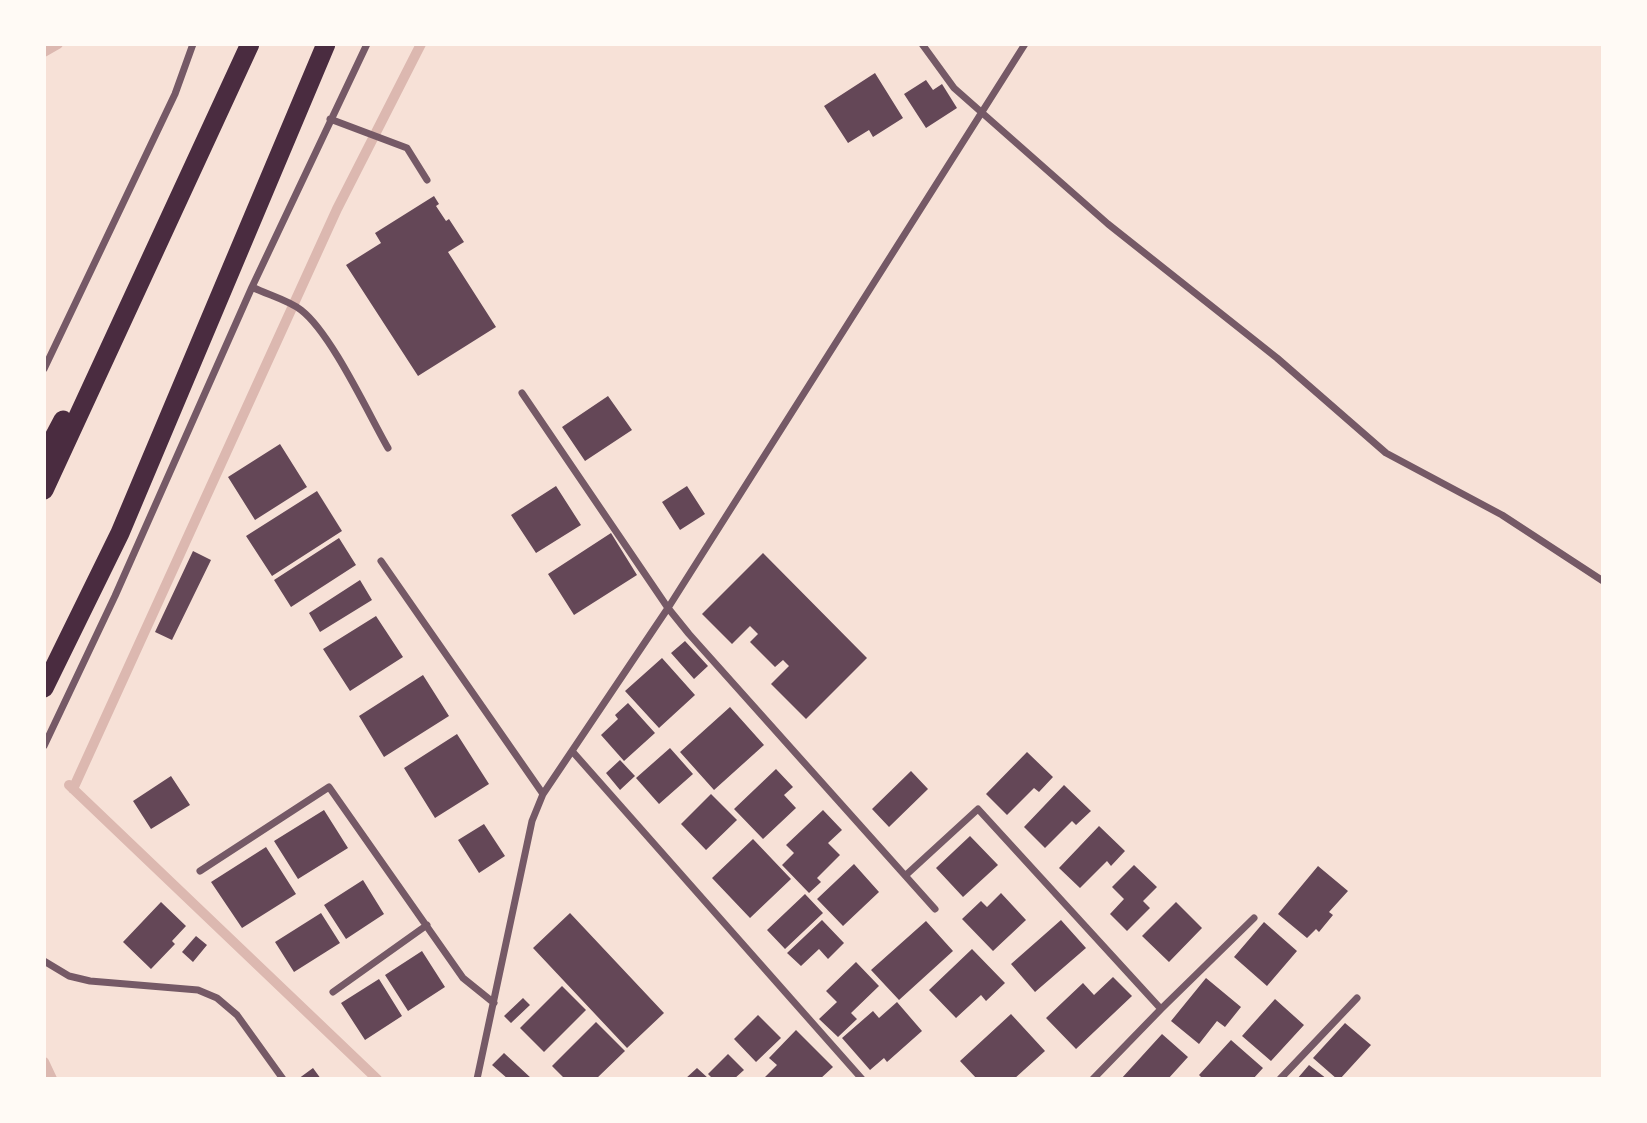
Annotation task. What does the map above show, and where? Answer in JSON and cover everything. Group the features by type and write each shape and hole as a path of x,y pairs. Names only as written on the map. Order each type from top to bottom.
{"highway":[{"path":"44,490 250,44"},
{"path":"44,688 120,533 326,44"},
{"path":"44,456 162,234"}],"street":[{"path":"44,369 175,94 192,44"},
{"path":"44,746 115,596 252,287 367,44"},
{"path":"922,44 954,88 1108,224 1277,358 1386,453 1502,515 1603,581"},
{"path":"477,1079 532,821 543,794 668,608 1026,44"},
{"path":"330,119 407,148 427,180"},
{"path":"252,287 301,310 318,328 388,448"},
{"path":"522,393 668,608 935,909"},
{"path":"382,561 543,794"},
{"path":"572,751 862,1079"},
{"path":"200,871 329,788 463,978 494,1003"},
{"path":"906,875 978,810 1161,1009"},
{"path":"1093,1079 1254,918"},
{"path":"333,992 427,925"},
{"path":"44,961 69,976 90,981 198,990 216,998 237,1015 283,1079"},
{"path":"1280,1079 1356,999"}],"building":[{"path":"875,73 903,118 873,137 869,130 848,143 824,106"},
{"path":"926,80 933,90 942,84 957,108 926,128 904,94"},
{"path":"434,196 439,204 436,206 446,221 449,219 464,242 448,252 496,327 418,376 346,265 381,243 375,233"},
{"path":"608,396 632,430 585,461 562,427"},
{"path":"280,444 307,487 255,520 228,477"},
{"path":"556,486 581,525 536,553 511,515"},
{"path":"687,486 705,514 680,530 662,502"},
{"path":"317,491 342,531 272,576 246,536"},
{"path":"611,533 637,575 574,615 548,574"},
{"path":"339,538 356,565 291,607 274,580"},
{"path":"193,551 211,560 172,640 155,632"},
{"path":"763,553 867,658 806,719 771,684 789,666 783,660 775,667 750,642 758,634 750,626 732,644 702,614"},
{"path":"360,580 372,600 320,632 309,613"},
{"path":"376,616 403,657 350,691 323,649"},
{"path":"685,641 708,666 694,679 671,653"},
{"path":"662,658 695,695 659,728 625,691"},
{"path":"423,675 449,716 384,757 359,716"},
{"path":"628,703 655,733 624,761 601,735 618,719 615,715"},
{"path":"730,707 764,745 714,790 680,752"},
{"path":"457,734 489,784 435,818 404,768"},
{"path":"670,748 693,774 659,804 636,778"},
{"path":"1027,752 1053,777 1039,792 1034,788 1007,815 986,794"},
{"path":"620,760 635,776 620,790 606,773"},
{"path":"776,769 793,787 784,795 796,808 763,839 734,809"},
{"path":"911,771 928,789 889,827 872,809"},
{"path":"171,776 190,805 151,829 133,801"},
{"path":"1064,785 1091,811 1076,825 1072,821 1045,848 1024,827"},
{"path":"711,794 737,820 706,850 681,824"},
{"path":"324,810 348,848 298,879 274,841"},
{"path":"823,810 842,830 828,843 840,855 817,878 821,882 809,893 782,865 794,853 786,845"},
{"path":"484,824 505,856 479,873 458,840"},
{"path":"1099,826 1125,851 1111,866 1107,861 1080,888 1059,868"},
{"path":"970,836 998,865 963,897 936,868"},
{"path":"753,839 791,879 750,918 712,878"},
{"path":"266,847 296,894 242,928 211,882"},
{"path":"854,864 879,892 843,926 817,899"},
{"path":"1134,865 1157,887 1143,901 1150,908 1127,931 1110,914 1124,899 1112,887"},
{"path":"1318,866 1348,891 1329,912 1333,915 1319,932 1316,929 1307,938 1278,914"},
{"path":"363,880 384,914 346,939 324,905"},
{"path":"1001,893 1026,920 993,951 962,919 981,901 987,907"},
{"path":"805,894 823,913 785,949 767,930"},
{"path":"161,902 186,926 172,941 175,944 151,969 123,942"},
{"path":"1176,902 1202,928 1169,962 1142,936"},
{"path":"321,913 340,943 294,972 275,942"},
{"path":"570,913 664,1013 627,1048 533,948"},
{"path":"822,920 844,943 828,959 819,949 801,966 787,953"},
{"path":"1061,920 1086,948 1035,992 1011,964"},
{"path":"926,921 953,951 899,1000 871,970"},
{"path":"1264,922 1297,951 1267,986 1234,957"},
{"path":"196,936 207,945 193,962 182,952"},
{"path":"972,949 1005,983 986,1001 981,995 956,1018 929,990"},
{"path":"422,951 445,987 408,1011 385,975"},
{"path":"856,962 879,986 851,1013 857,1019 838,1037 819,1019 837,1002 826,991"},
{"path":"1113,977 1132,996 1076,1049 1046,1018 1083,983 1094,995"},
{"path":"1206,978 1241,1007 1225,1027 1217,1021 1199,1044 1171,1021"},
{"path":"379,979 402,1016 365,1040 341,1003"},
{"path":"562,986 586,1010 544,1052 520,1028"},
{"path":"523,998 530,1005 511,1023 504,1016"},
{"path":"1275,999 1304,1025 1271,1061 1242,1036"},
{"path":"897,1002 922,1031 887,1062 884,1058 870,1070 842,1038 873,1011 879,1018"},
{"path":"1011,1014 1045,1051 1014,1079 977,1079 960,1061"},
{"path":"758,1015 781,1038 756,1062 734,1039"},
{"path":"596,1022 625,1051 596,1079 565,1079 552,1066"},
{"path":"1345,1023 1371,1045 1340,1079 1337,1079 1313,1058"},
{"path":"796,1030 833,1067 820,1079 763,1079 777,1065 769,1058"},
{"path":"1162,1034 1188,1057 1168,1079 1121,1079"},
{"path":"1231,1040 1263,1068 1253,1079 1203,1079 1199,1075"},
{"path":"504,1053 532,1079 508,1079 492,1065"},
{"path":"728,1054 744,1070 734,1079 713,1079 708,1074"},
{"path":"1309,1065 1327,1079 1297,1079"},
{"path":"313,1068 321,1079 298,1079"},
{"path":"697,1068 709,1079 685,1079"}],"waterway":[{"path":"44,52 58,44"},
{"path":"73,789 337,209 421,44"},
{"path":"69,785 377,1079"},
{"path":"44,1062 52,1079"}]}
